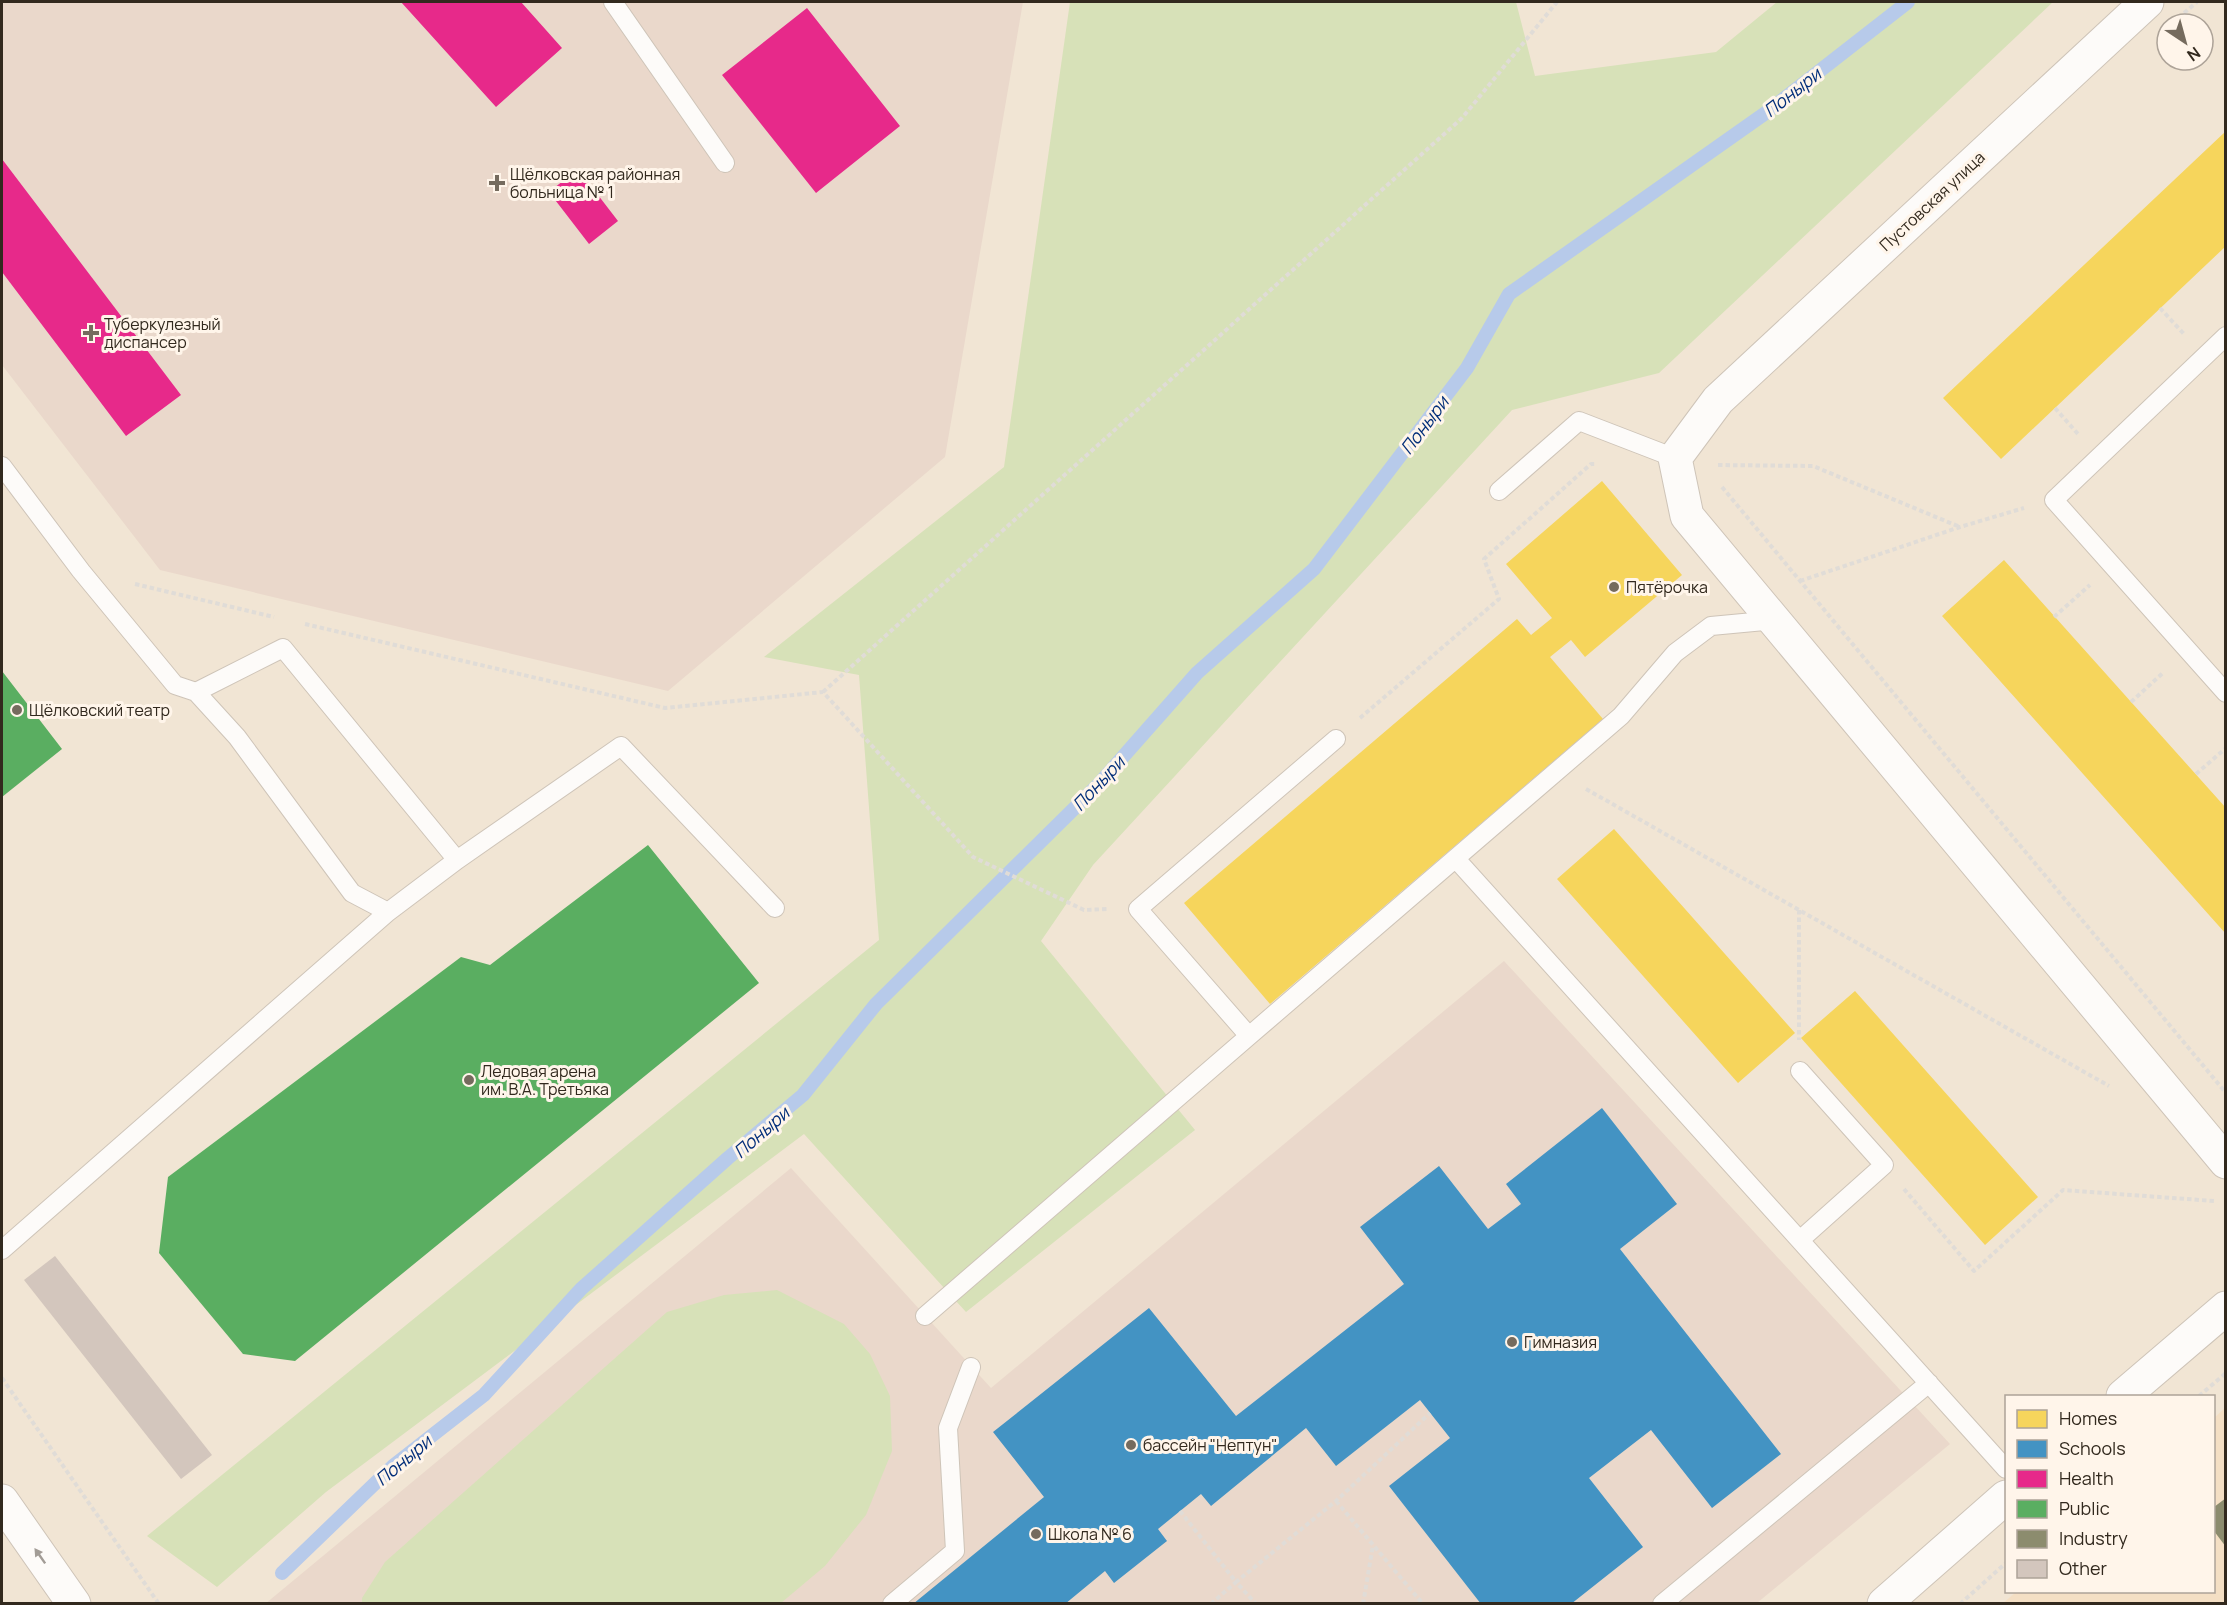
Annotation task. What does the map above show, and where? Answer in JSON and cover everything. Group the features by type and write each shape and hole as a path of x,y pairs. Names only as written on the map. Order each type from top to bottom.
{"street":[{"name":"Пустовская улица","path":"1690,462 1718,400 2147,2"},
{"path":"1690,462 1687,516 2226,1162"},
{"path":"2124,1395 2226,1308"},
{"path":"1884,1604 2005,1499"},
{"path":"2,1501 74,1604"}],"lane":[{"path":"613,2 724,163"},
{"path":"2226,336 2054,500 2226,693"},
{"path":"1499,491 1579,421 1690,462"},
{"path":"2,466 81,571 175,685 196,693 237,736 352,893 388,912"},
{"path":"925,1316 1621,716 1675,653 1711,626 1775,620"},
{"path":"196,693 283,648 457,860"},
{"path":"1249,1036 1138,909 1336,738"},
{"path":"2,1250 388,912 457,860 621,746 775,908"},
{"path":"1456,859 2005,1467"},
{"path":"1800,1071 1884,1165 1800,1240"},
{"path":"891,1604 954,1551 948,1428 971,1367"},
{"path":"1662,1604 1929,1383"}],"path":[{"path":"298,622 665,708 823,692 1462,118 1557,2"},
{"path":"1690,462 1812,466 1960,527"},
{"path":"1690,462 1800,581 2226,1093"},
{"path":"1336,738 1499,599 1484,559 1591,464 1601,463"},
{"path":"1800,581 1960,527 2054,500"},
{"path":"2054,616 2112,566"},
{"path":"81,571 275,617"},
{"path":"2131,702 2188,651"},
{"path":"823,692 973,857 1084,910 1138,909"},
{"path":"2196,774 2226,748"},
{"path":"1556,773 2112,1088"},
{"path":"1799,910 1800,1071"},
{"path":"1884,1165 1974,1271 2063,1190 2226,1202"},
{"path":"2200,1395 2226,1373"},
{"path":"2,1378 159,1604"},
{"path":"1211,1604 1336,1501 1430,1413"},
{"path":"1336,1501 1424,1604"},
{"path":"1180,1511 1256,1604"},
{"path":"1363,1604 1373,1545"},
{"path":"1960,1604 2005,1565"}],"shaded area":[{"name":"Щёлковская районная больница № 1","path":"2,2 1023,2 945,457 668,691 160,570 2,365"},
{"path":"1504,961 1950,1444 1757,1603 265,1604 791,1168 991,1388"},
{"path":"2225,1408 2225,1603 2002,1604 2015,1593 2215,1593 2215,1417"}],"green space":[{"path":"1070,2 1516,2 1535,76 1716,52 1777,2 2053,2 1659,373 1512,410 1093,865 1041,941 1195,1130 966,1312 804,1134 326,1492 217,1587 147,1536 879,940 859,675 764,657 1004,467"},
{"path":"777,1290 844,1324 870,1354 890,1396 892,1451 866,1515 825,1566 781,1603 362,1603 362,1598 385,1562 667,1312 724,1295"}],"building: Homes":[{"path":"2226,131 2226,246 2001,459 1943,398"},
{"path":"1602,481 1682,575 1585,657 1571,640 1550,657 1603,719 1270,1004 1184,903 1517,619 1531,635 1552,618 1506,564"},
{"path":"2004,560 2226,808 2226,934 1942,616"},
{"path":"1614,829 1795,1033 1738,1083 1557,879"},
{"path":"1855,991 2038,1197 1985,1245 1801,1038"}],"building: Schools":[{"name":"Гимназия","path":"1602,1108 1677,1204 1620,1249 1781,1454 1712,1508 1651,1430 1589,1478 1643,1547 1571,1604 1481,1604 1389,1486 1450,1438 1420,1400 1336,1466 1306,1428 1211,1506 1201,1494 1158,1529 1167,1541 1114,1583 1105,1571 1065,1604 913,1604 1044,1497 993,1432 1149,1308 1236,1416 1404,1284 1360,1227 1439,1166 1488,1229 1521,1204 1506,1184"}],"building: Health":[{"path":"401,2 521,2 562,48 496,107"},
{"path":"807,8 900,126 816,193 722,75"},
{"name":"Туберкулезный диспансер","path":"2,159 181,395 126,436 2,272"},
{"path":"578,169 618,221 589,244 549,192"}],"building: Public":[{"name":"Щёлковский театр","path":"2,671 62,749 2,797"},
{"name":"Ледовая арена им. В.А. Третьяка","path":"648,845 759,983 295,1361 243,1354 159,1253 168,1177 461,957 490,965"}],"building: Industry":[{"path":"2226,1498 2226,1547 2215,1532 2215,1506"}],"building: Other":[{"path":"55,1256 212,1455 181,1479 24,1280"}],"waterway":[{"name":"Поныри","path":"282,1573 393,1466 484,1395 581,1289 728,1158 803,1095 876,1004 1099,784 1197,673 1314,569 1467,368 1509,294 1767,112 1908,2"}],"place":[{"name":"Щёлковская районная больница № 1","path":"497,183"},
{"name":"Туберкулезный диспансер","path":"91,333"},
{"name":"Пятёрочка","path":"1614,587"},
{"name":"Щёлковский театр","path":"17,710"},
{"name":"Ледовая арена им. В.А. Третьяка","path":"469,1080"},
{"name":"Гимназия","path":"1512,1342"},
{"name":"бассейн \"Нептун\"","path":"1131,1445"},
{"name":"Школа № 6","path":"1036,1534"}]}
